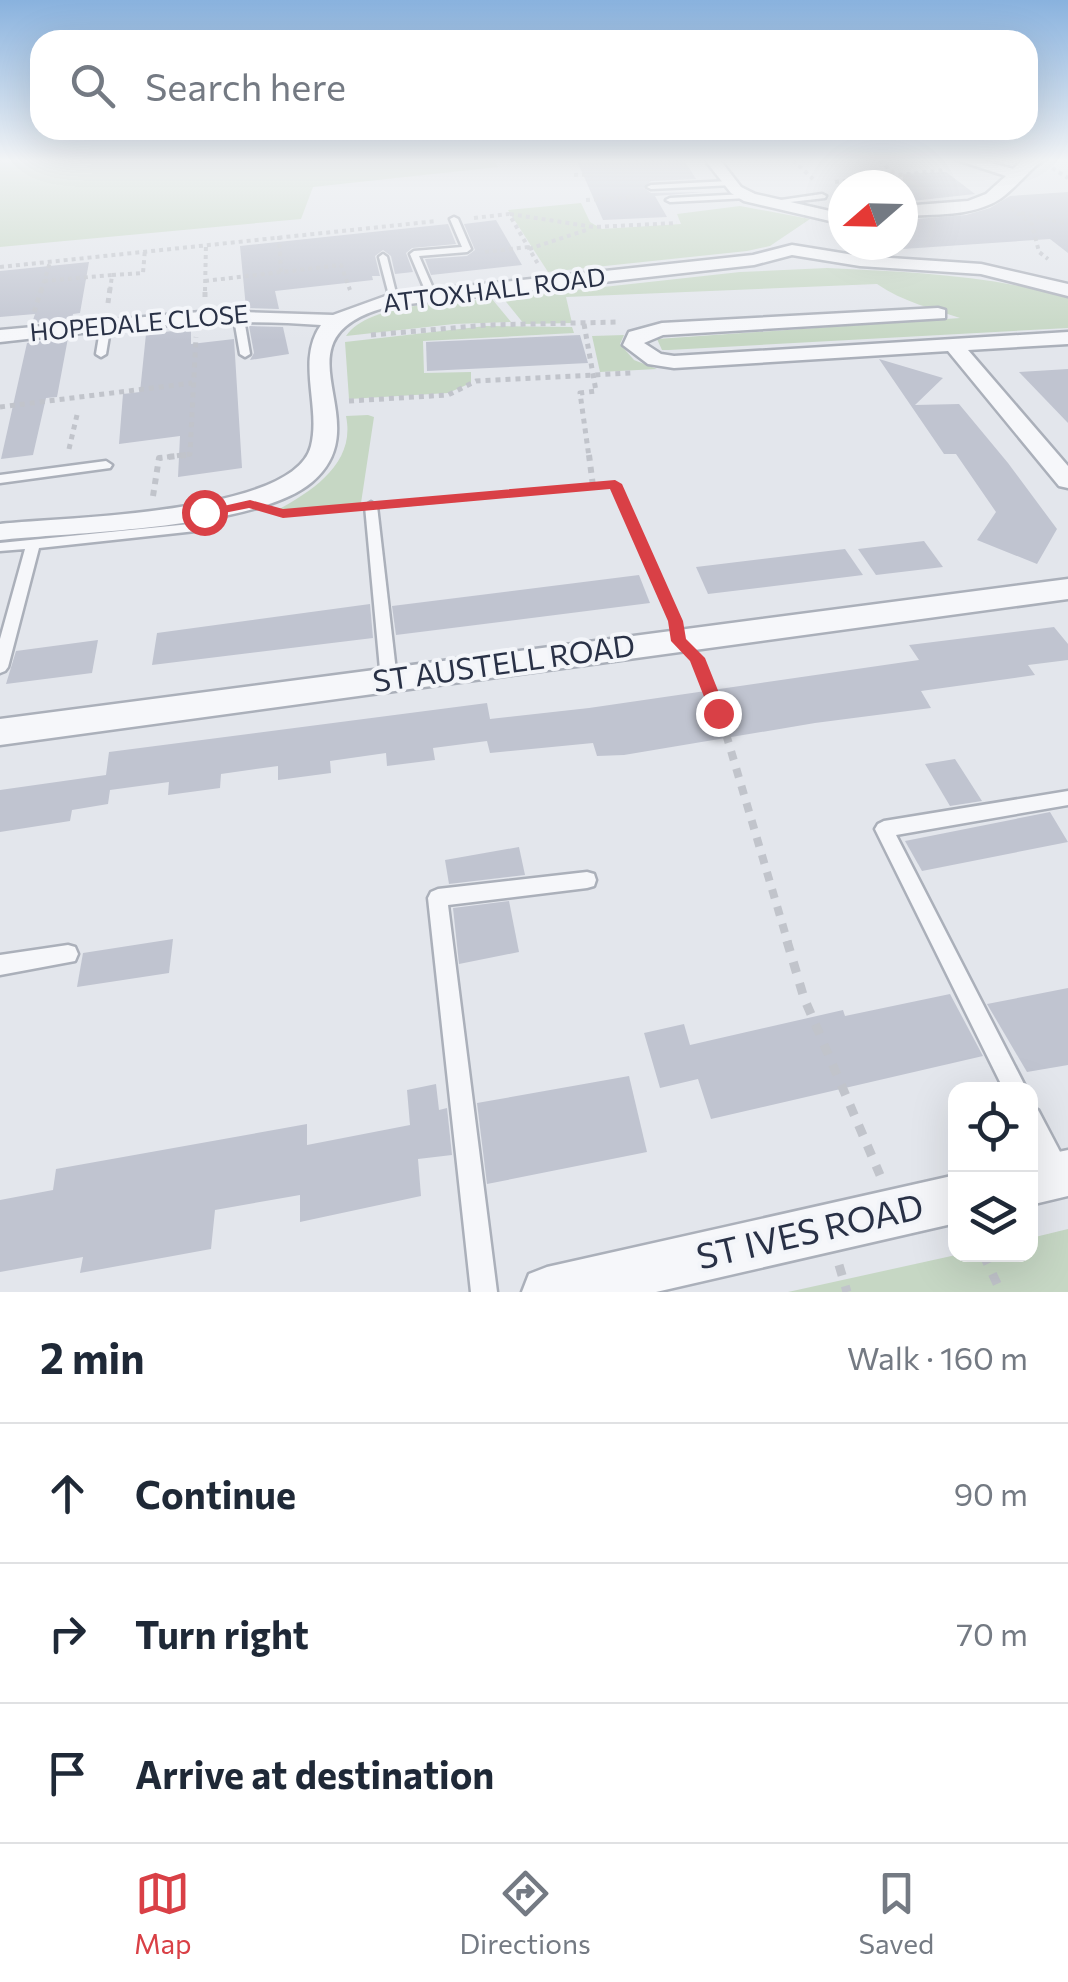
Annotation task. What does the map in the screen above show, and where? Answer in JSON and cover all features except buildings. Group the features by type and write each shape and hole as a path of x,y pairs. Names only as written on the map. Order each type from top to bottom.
{"street":[{"path":"792,250 828,227"},
{"name":"ATTOXHALL ROAD","path":"340,322 395,299 754,260 792,250 860,261 982,269 1068,290"},
{"name":"HOPEDALE CLOSE","path":"0,336 200,314 238,313 340,322"},
{"path":"938,314 647,331 636,336 634,344 641,354 674,362 1068,338"},
{"path":"0,532 250,504 294,483 318,460 324,441 320,351 340,322"},
{"path":"953,346 1068,481"},
{"name":"ST AUSTELL ROAD","path":"0,732 1068,589"},
{"name":"ST IVES ROAD","path":"547,1292 948,1200"}],"lane":[{"path":"431,295 414,254 468,249 454,220"},
{"path":"384,257 395,299"},
{"path":"238,313 245,354"},
{"path":"101,354 106,324"},
{"path":"0,478 106,464"},
{"path":"371,506 389,680"},
{"path":"0,547 200,527"},
{"path":"0,667 34,544"},
{"path":"1012,1082 884,829 1068,798"},
{"path":"484,1292 438,898 587,880"},
{"path":"0,965 68,954"},
{"path":"1038,1139 1053,1177"}],"path":[{"path":"0,266 451,220"},
{"path":"513,220 549,282"},
{"path":"550,220 594,227 678,220"},
{"path":"1027,220 1032,224 1039,252 1058,263"},
{"path":"468,249 470,253 529,248 594,227"},
{"path":"279,236 282,272"},
{"path":"150,516 159,458 190,454 192,383 200,314 204,309 206,243"},
{"path":"44,281 143,273 145,249"},
{"path":"27,333 50,262"},
{"path":"205,281 341,265 340,322 346,338 453,327 628,322 647,331"},
{"path":"106,324 112,275"},
{"path":"584,324 596,391 580,393 593,486"},
{"path":"323,403 448,395 476,382 672,370 674,362"},
{"path":"0,407 192,383"},
{"path":"64,470 77,415"},
{"path":"250,504 283,514 618,486 676,621 679,641 697,658 718,713 804,998 896,1213"},
{"path":"987,1262 1000,1292"}],"green space":[{"path":"0,220 287,220 0,247"},
{"path":"515,220 589,220 602,229 681,224 680,220 808,220 770,246 747,251 548,272"},
{"path":"827,268 978,279 1068,297 1068,328 662,350 657,339 960,318 908,300 877,284 566,297 572,323 524,324 503,298 740,272"},
{"path":"492,299 511,322 346,336 373,316 392,310"},
{"path":"486,326 572,327 574,333 423,341 424,373 471,372 471,383 448,393 349,399 345,342"},
{"path":"624,335 620,344 634,360 657,369 600,372 592,336"},
{"path":"346,416 374,417 361,503 276,511 317,485 338,462 347,433"},
{"path":"1068,1229 1068,1292 788,1292 948,1257 948,1262 1038,1262 1038,1236"}],"route":[{"path":"204,512 250,504 283,514 615,484 676,621 679,641 697,658 718,713"}]}
